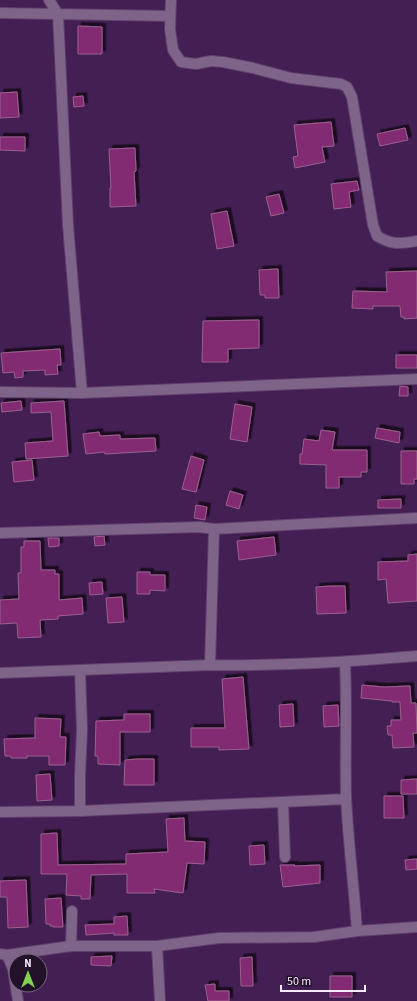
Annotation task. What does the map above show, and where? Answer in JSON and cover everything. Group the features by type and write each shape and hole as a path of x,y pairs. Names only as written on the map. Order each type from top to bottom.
{"street":[{"path":"49,0 58,14 68,225 82,393"},
{"path":"171,0 170,29 173,50 181,62 196,64 211,61 223,62 291,78 341,84 347,87 352,97 373,225 377,236 392,243 401,244 417,241"},
{"path":"0,13 170,16"},
{"path":"0,392 82,393 417,379"},
{"path":"0,533 199,527 214,529 417,518"},
{"path":"210,665 214,529"},
{"path":"0,673 210,665 257,666 345,662 417,656"},
{"path":"345,662 347,708 345,744 346,799 357,931"},
{"path":"80,670 82,730 80,811"},
{"path":"0,812 80,811 346,799"},
{"path":"283,802 285,857"},
{"path":"71,946 72,911"},
{"path":"18,1001 13,969 3,954 71,946 158,946 219,938 314,937 357,931 417,927"},
{"path":"158,946 160,1001"}],"building":[{"path":"78,26 102,27 102,54 78,54"},
{"path":"17,92 19,117 0,118 0,93"},
{"path":"83,96 84,106 74,107 73,97"},
{"path":"331,122 334,146 322,147 325,162 295,168 293,157 298,156 294,125"},
{"path":"405,128 408,140 380,146 377,134"},
{"path":"0,137 25,137 25,151 0,150"},
{"path":"135,148 136,171 134,172 136,206 110,207 111,188 109,149"},
{"path":"357,181 359,190 349,192 351,207 334,209 331,184"},
{"path":"279,194 284,213 271,216 266,197"},
{"path":"227,211 234,246 217,249 211,214"},
{"path":"278,269 279,298 265,298 265,295 260,295 259,270"},
{"path":"417,271 417,318 404,319 404,317 401,317 400,306 373,306 373,309 352,308 353,291 387,292 386,272"},
{"path":"259,320 259,348 228,349 228,362 202,362 203,321"},
{"path":"60,349 61,365 57,365 58,374 45,375 45,370 23,371 23,377 15,378 14,372 3,373 1,353"},
{"path":"396,355 417,355 417,368 396,368"},
{"path":"400,386 408,387 408,396 399,396"},
{"path":"21,401 22,410 2,412 1,403"},
{"path":"64,401 68,456 26,459 25,443 53,441 51,412 31,413 31,403"},
{"path":"235,404 252,407 247,442 230,439"},
{"path":"377,428 400,432 399,443 375,438"},
{"path":"321,430 335,432 332,450 367,450 367,472 361,472 361,477 339,477 339,488 326,488 326,465 300,464 300,454 302,454 304,439 319,441"},
{"path":"99,432 100,436 120,435 120,439 155,438 156,451 105,454 104,452 86,454 83,434"},
{"path":"401,451 417,451 417,479 414,479 414,484 401,484"},
{"path":"191,456 204,460 196,492 182,489"},
{"path":"32,460 34,480 14,482 12,462"},
{"path":"230,491 243,495 239,509 226,505"},
{"path":"401,499 401,508 378,508 378,500"},
{"path":"196,505 207,507 205,520 194,518"},
{"path":"104,536 105,545 95,546 94,537"},
{"path":"274,537 276,555 239,560 237,541"},
{"path":"48,538 59,538 59,546 49,547"},
{"path":"24,541 40,541 41,570 55,570 55,574 59,574 59,600 82,598 83,614 58,616 58,619 40,620 41,637 18,638 17,623 0,624 0,600 19,599 18,573 21,573 21,547 24,547"},
{"path":"417,554 417,601 388,603 386,579 378,580 378,562 408,561 408,555"},
{"path":"137,572 150,572 150,575 165,575 165,591 150,590 150,594 137,594"},
{"path":"102,582 103,594 90,595 89,583"},
{"path":"345,586 346,613 317,614 316,587"},
{"path":"122,597 124,622 108,623 106,598"},
{"path":"243,677 249,749 219,750 219,747 191,747 191,728 225,728 222,679"},
{"path":"362,685 384,687 410,686 411,703 416,703 417,733 413,733 414,747 393,748 392,735 388,735 387,726 391,726 391,720 401,720 400,702 361,698"},
{"path":"293,704 294,726 280,727 279,705"},
{"path":"338,705 339,726 324,727 323,706"},
{"path":"124,714 150,714 150,732 120,732 120,765 98,764 98,756 95,756 96,721 124,720"},
{"path":"35,718 61,719 60,737 66,737 65,765 49,765 49,756 11,758 11,756 5,756 4,739 35,738"},
{"path":"154,759 154,785 124,785 125,760"},
{"path":"50,774 52,800 37,801 36,775"},
{"path":"417,779 417,794 401,794 401,780"},
{"path":"384,796 403,796 404,818 384,818"},
{"path":"184,818 185,841 205,842 204,864 187,863 183,893 154,889 155,893 127,893 127,874 91,875 90,899 81,899 81,896 66,895 67,874 41,874 41,834 57,833 58,865 126,864 126,854 168,852 166,819"},
{"path":"264,845 265,864 250,865 249,846"},
{"path":"417,859 417,869 406,870 405,860"},
{"path":"280,865 320,865 320,883 283,887"},
{"path":"26,880 28,927 8,928 7,897 0,897 0,881"},
{"path":"61,898 63,927 50,926 50,924 46,924 45,899"},
{"path":"127,916 128,935 114,935 114,933 86,935 85,925 114,924 114,917"},
{"path":"112,956 111,966 91,965 91,957"},
{"path":"252,957 253,986 241,986 240,958"},
{"path":"330,976 352,976 352,997 330,997"},
{"path":"215,984 215,991 229,991 229,1001 208,1001 205,985"}]}
